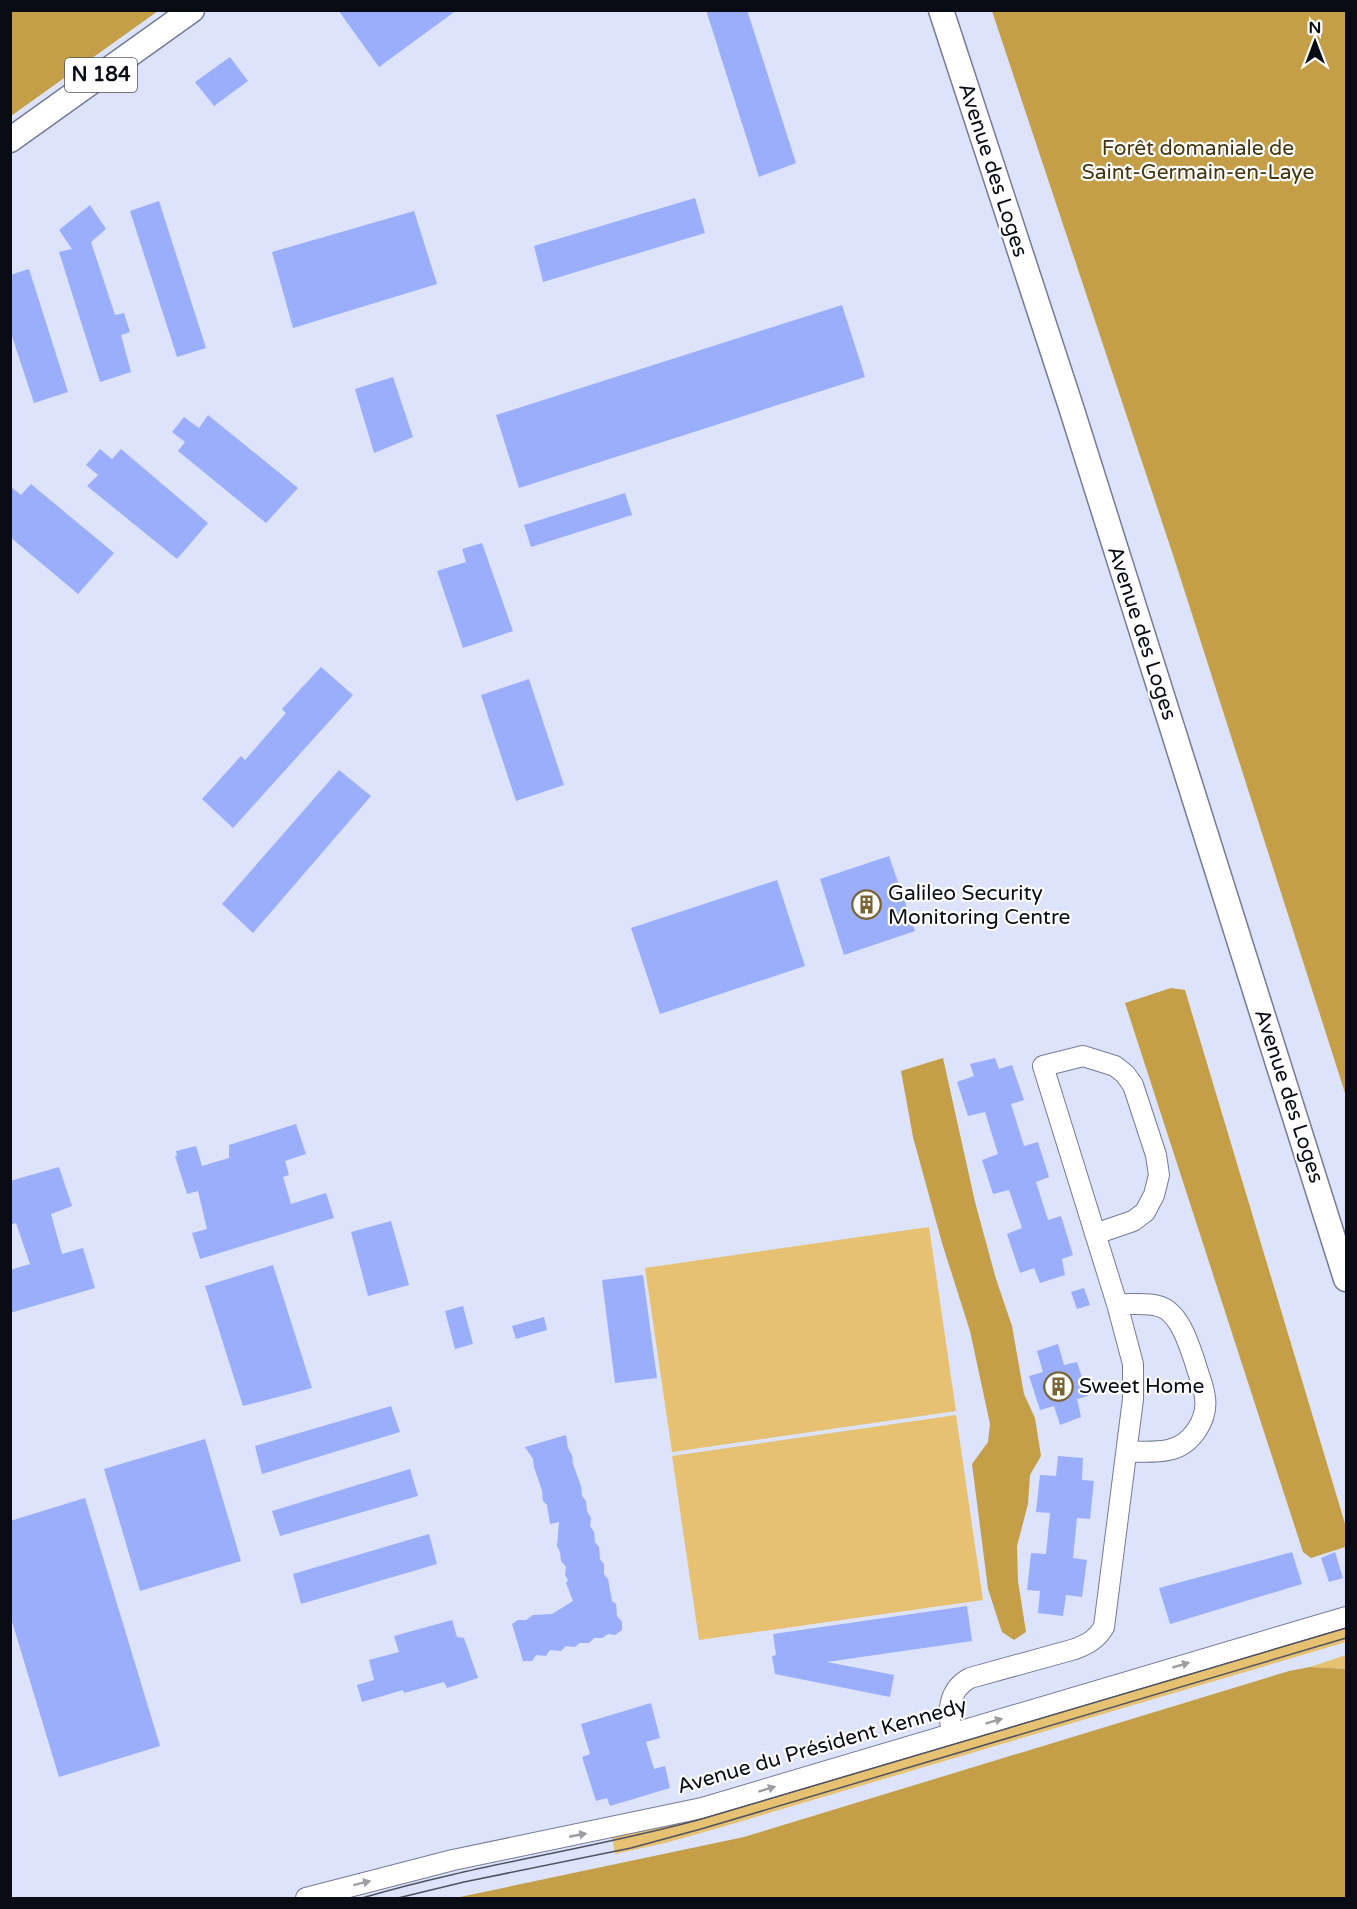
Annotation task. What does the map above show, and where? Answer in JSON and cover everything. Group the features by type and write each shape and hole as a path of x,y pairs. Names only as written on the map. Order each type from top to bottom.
{"main road":[{"name":"N 184","path":"10,140 192,10"},
{"name":"Avenue des Loges","path":"941,10 1067,396 1344,1270"}],"street":[{"path":"953,1733 950,1723 950,1707 953,1694 961,1682 1088,1644 1104,1627 1133,1399 1132,1364 1117,1304 1095,1234 1043,1066 1083,1056 1115,1066 1125,1074 1132,1085 1156,1155 1159,1175 1154,1195 1146,1212 1132,1221 1095,1234"},
{"path":"1117,1304 1157,1305 1173,1315 1189,1343 1206,1399 1204,1416 1196,1432 1185,1442 1169,1450 1127,1452"},
{"name":"Avenue du Président Kennedy","path":"306,1899 453,1860 702,1808 1347,1617"}],"shaded area":[{"path":"929,1227 956,1411 672,1452 645,1268"},
{"path":"956,1415 983,1600 699,1640 672,1456"},
{"path":"1346,1625 1346,1642 715,1829 615,1854 612,1837 665,1826"},
{"path":"1346,1655 1346,1669 1310,1667"}],"green space":[{"path":"11,10 158,10 158,11 11,116"},
{"name":"Forêt domaniale de Saint-Germain-en-Laye","path":"992,11 1346,11 1346,1096 1175,561"},
{"path":"1171,988 1185,990 1346,1527 1345,1547 1311,1558 1303,1552 1125,1003"},
{"path":"943,1058 975,1202 996,1279 1012,1326 1024,1394 1035,1418 1041,1456 1030,1475 1028,1504 1017,1546 1018,1581 1026,1632 1014,1640 1002,1632 988,1589 972,1464 988,1442 990,1424 970,1331 942,1243 913,1137 901,1071"},
{"path":"1310,1667 1346,1669 1346,1898 455,1898 744,1837 1289,1671"}],"building":[{"path":"338,10 457,10 379,67"},
{"path":"706,10 747,10 796,163 759,177"},
{"path":"230,57 248,81 214,106 195,82"},
{"path":"695,198 705,233 543,282 534,246"},
{"path":"159,201 206,348 177,357 130,211"},
{"path":"90,205 106,229 91,242 115,315 124,313 130,332 121,335 131,372 100,382 59,252 72,249 59,230"},
{"path":"414,211 437,284 293,328 272,252"},
{"path":"29,269 68,392 34,403 10,330 10,275"},
{"path":"842,305 865,377 519,488 496,415"},
{"path":"393,377 413,437 374,453 355,389"},
{"path":"208,415 298,488 266,523 178,451 185,442 172,432 184,417 199,428"},
{"path":"100,449 112,459 121,449 208,523 177,559 87,486 98,475 86,465"},
{"path":"31,484 114,553 78,594 10,537 10,486 21,495"},
{"path":"625,493 632,515 531,547 524,525"},
{"path":"482,543 513,631 463,648 437,571 466,562 462,549"},
{"path":"321,667 353,695 233,828 202,799 241,756 245,760 286,713 282,709"},
{"path":"529,679 564,785 516,801 481,695"},
{"path":"339,770 371,796 253,933 222,904"},
{"name":"Galileo Security Monitoring Centre","path":"889,856 915,931 844,955 820,879"},
{"path":"777,880 805,966 660,1014 631,928"},
{"path":"995,1058 999,1069 1012,1065 1024,1100 1011,1104 1024,1146 1038,1142 1049,1177 1036,1182 1048,1220 1061,1216 1073,1255 1062,1259 1065,1275 1040,1283 1034,1268 1020,1273 1007,1234 1022,1228 1009,1190 993,1194 982,1160 998,1154 985,1112 968,1116 957,1082 974,1076 970,1064"},
{"path":"296,1124 306,1154 285,1161 289,1175 283,1177 291,1204 326,1193 334,1218 200,1259 192,1233 207,1229 198,1191 187,1194 175,1156 177,1156 176,1151 196,1146 202,1166 229,1158 229,1145"},
{"path":"59,1167 72,1206 51,1214 62,1254 83,1248 95,1288 10,1313 10,1270 30,1264 16,1223 10,1225 10,1181"},
{"path":"391,1221 409,1285 368,1296 351,1232"},
{"path":"273,1265 312,1388 243,1406 205,1286"},
{"path":"643,1275 657,1378 615,1383 602,1280"},
{"path":"1084,1288 1090,1305 1077,1309 1071,1292"},
{"path":"463,1306 473,1344 455,1349 445,1311"},
{"path":"544,1317 547,1330 516,1339 512,1326"},
{"name":"Sweet Home","path":"1058,1344 1064,1365 1077,1362 1088,1396 1077,1399 1081,1417 1060,1425 1054,1406 1040,1410 1029,1376 1043,1372 1037,1351"},
{"path":"391,1406 400,1432 262,1474 255,1446"},
{"path":"566,1435 582,1496 586,1501 587,1511 591,1518 590,1526 599,1547 600,1559 604,1564 604,1574 608,1579 612,1601 616,1604 617,1616 622,1622 622,1630 615,1635 608,1634 602,1638 594,1638 589,1643 580,1643 575,1647 566,1646 561,1651 550,1650 546,1656 536,1655 532,1661 523,1661 512,1624 518,1620 526,1620 533,1615 552,1614 573,1601 566,1583 568,1580 565,1575 566,1567 561,1561 557,1546 559,1522 550,1524 547,1505 543,1501 533,1459 525,1447"},
{"path":"205,1439 241,1561 140,1591 104,1469"},
{"path":"1058,1456 1083,1458 1082,1480 1094,1481 1090,1519 1077,1518 1073,1558 1087,1560 1082,1597 1066,1595 1063,1616 1038,1613 1040,1591 1027,1590 1031,1553 1046,1554 1050,1513 1036,1512 1040,1475 1056,1476"},
{"path":"410,1469 418,1496 280,1536 272,1511"},
{"path":"85,1498 160,1746 59,1777 10,1615 10,1521"},
{"path":"429,1534 437,1564 301,1604 293,1574"},
{"path":"1292,1552 1302,1584 1170,1624 1159,1588"},
{"path":"1335,1552 1343,1578 1329,1582 1321,1558"},
{"path":"967,1606 972,1641 827,1662 894,1675 890,1697 775,1674 772,1656 776,1655 773,1634"},
{"path":"452,1620 457,1637 464,1638 478,1678 447,1688 444,1682 404,1693 403,1690 362,1702 357,1685 374,1680 369,1660 399,1652 394,1636"},
{"path":"651,1703 660,1738 646,1742 654,1769 665,1766 670,1788 610,1806 607,1798 596,1801 582,1757 590,1754 581,1724"}],"tram line":[{"path":"362,1898 446,1876 698,1820 1346,1628"},
{"path":"398,1898 631,1848 701,1829 1346,1638"}],"place":[{"name":"Galileo Security Monitoring Centre","path":"867,905"},
{"name":"Sweet Home","path":"1058,1386"}]}
